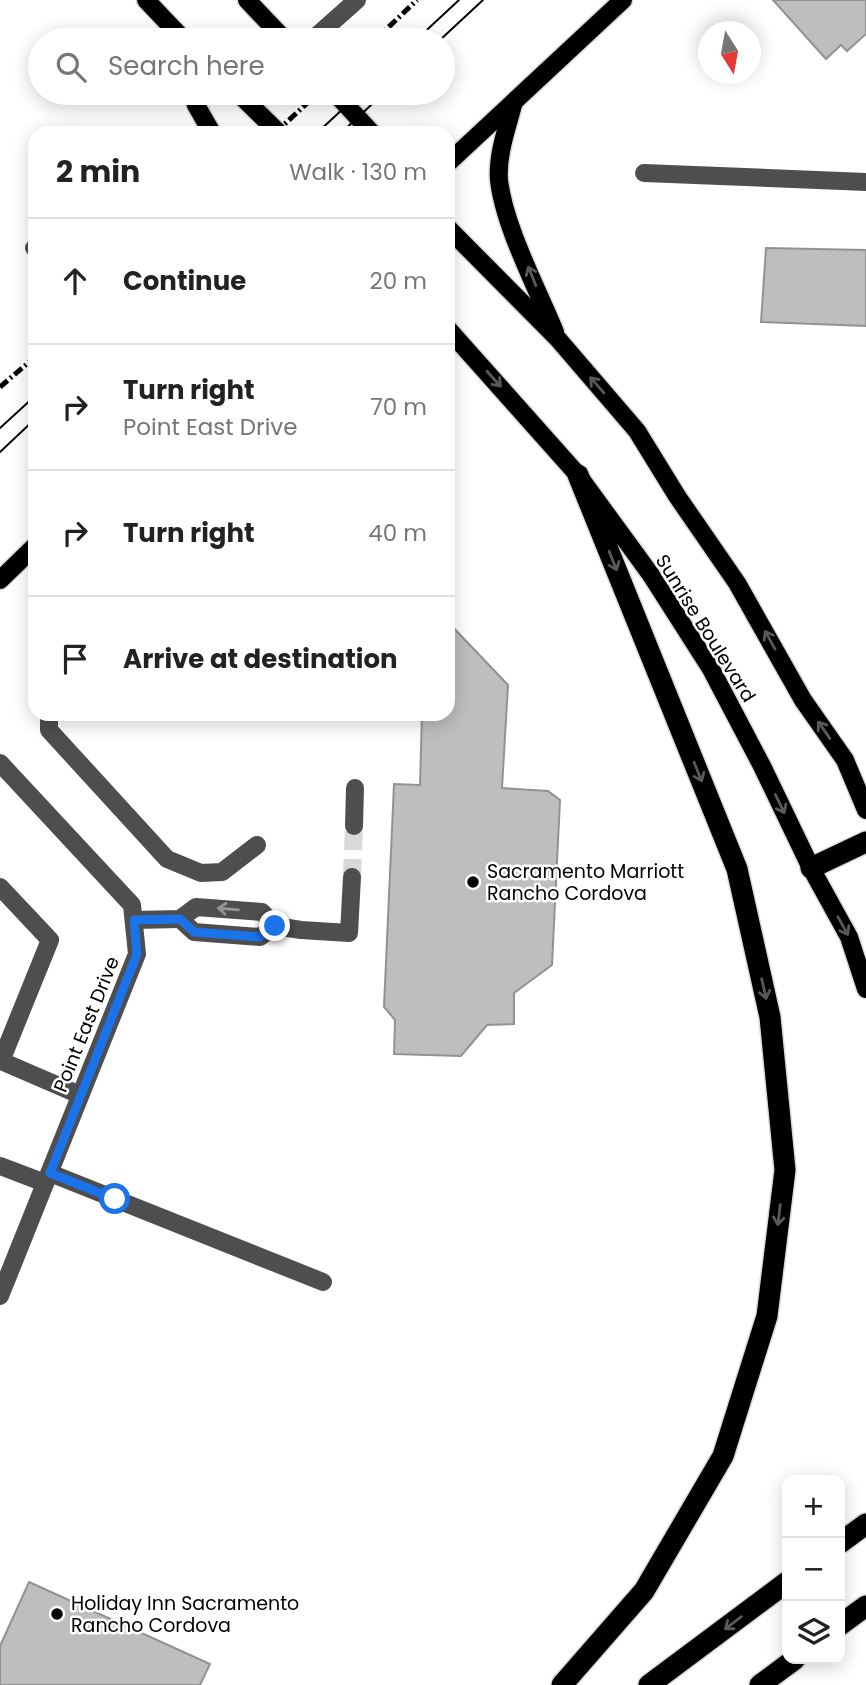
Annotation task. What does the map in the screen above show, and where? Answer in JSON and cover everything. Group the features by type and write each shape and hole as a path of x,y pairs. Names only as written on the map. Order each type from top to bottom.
{"highway":[{"path":"562,1685 643,1591 723,1456 767,1316 785,1170 770,1017 737,869 578,475"},
{"path":"811,868 866,842"},
{"path":"845,1539 866,1524"},
{"path":"649,1685 782,1586"},
{"path":"845,1621 866,1606"},
{"path":"760,1685 788,1664"}],"main road":[{"path":"146,0 171,28"},
{"path":"247,0 274,28"},
{"path":"455,157 623,0"},
{"path":"196,105 208,126"},
{"path":"250,105 272,126"},
{"path":"346,105 366,126"},
{"path":"513,105 503,142 499,177 501,190 506,214 558,339"},
{"path":"455,235 558,339 637,430 677,496 737,583 803,700 845,760 866,810"},
{"name":"Sunrise Boulevard","path":"455,337 578,475 651,575 711,669 811,868 849,937 866,989"},
{"path":"0,580 28,553"}],"street":[{"path":"326,28 357,0"},
{"path":"644,173 866,183"},
{"path":"49,721 49,730 167,859 201,873 222,872 257,845"},
{"name":"Point East Drive","path":"0,763 132,905 137,954 0,1296"},
{"path":"354,826 355,788"},
{"path":"134,920 180,919 196,907 262,912 275,926 349,933 352,877"},
{"path":"0,887 50,940 1,1061 80,1095"},
{"path":"180,919 194,932 260,937 275,926"},
{"path":"0,1166 47,1178 323,1282"}],"building":[{"path":"773,0 866,0 866,34 847,51 841,45 826,59"},
{"path":"766,248 866,250 866,326 761,322"},
{"name":"Sacramento Marriott Rancho Cordova","path":"455,629 508,685 502,788 548,791 560,800 552,965 514,993 514,1024 487,1025 461,1056 394,1054 395,1020 384,1007 394,784 420,785 422,721 455,721"},
{"name":"Holiday Inn Sacramento Rancho Cordova","path":"29,1582 210,1664 200,1685 0,1685 0,1646"}],"tunnel":[{"path":"352,877 354,826"}],"tram line":[{"path":"429,28 459,0"},
{"path":"453,28 483,0"},
{"path":"325,126 347,105"},
{"path":"349,126 371,105"},
{"path":"0,428 28,402"},
{"path":"0,452 28,426"}],"railway":[{"path":"388,28 417,0"},
{"path":"283,126 305,105"},
{"path":"0,387 28,363"}],"place":[{"name":"Sacramento Marriott Rancho Cordova","path":"473,882"},
{"name":"Holiday Inn Sacramento Rancho Cordova","path":"57,1614"}],"route":[{"path":"115,1199 50,1173 137,954 134,920 180,919 194,932 260,937 275,926"}]}
